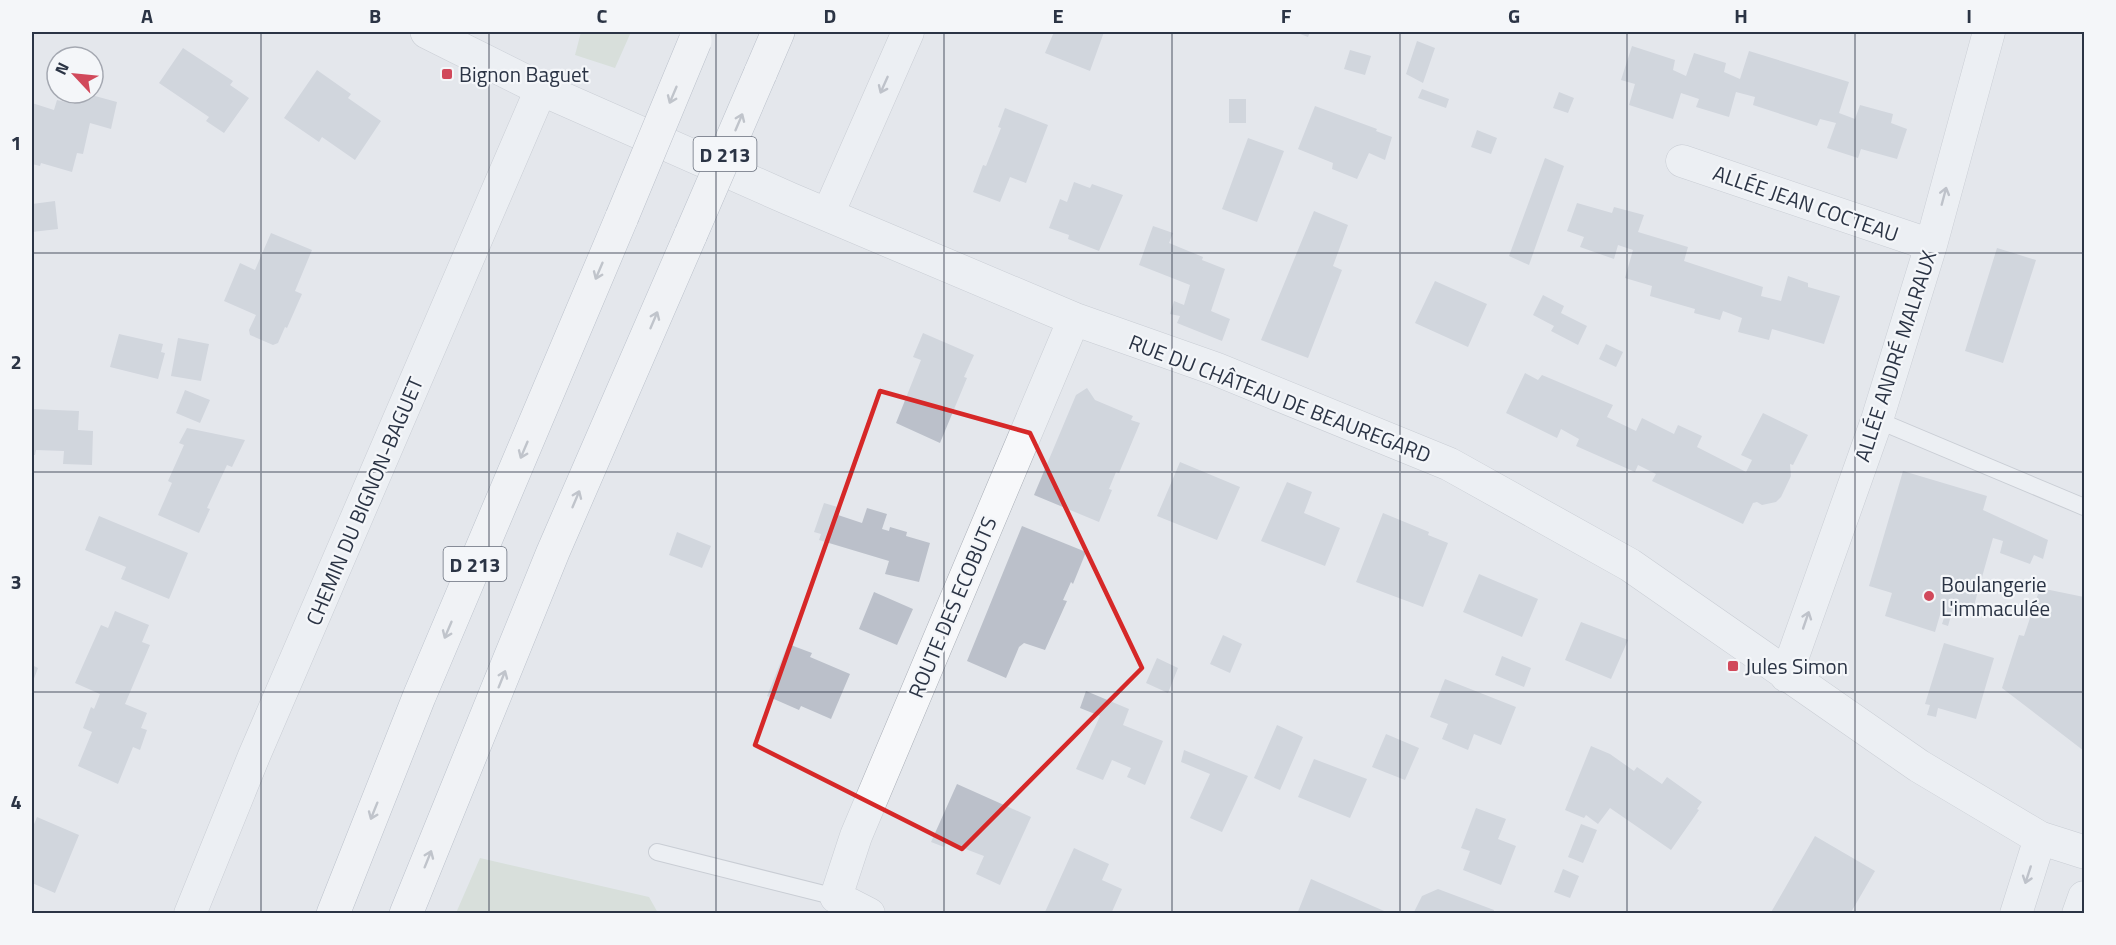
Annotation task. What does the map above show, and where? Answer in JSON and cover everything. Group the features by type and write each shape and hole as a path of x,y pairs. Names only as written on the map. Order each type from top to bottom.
{"highway":[{"name":"D 213","path":"406,914 553,552 778,32"},
{"name":"D 213","path":"333,914 419,697 697,36"}],"street":[{"name":"RUE DU CHÂTEAU DE BEAUREGARD","path":"427,32 541,89 1074,319 1216,369 1449,464 1630,565 1786,676 1919,766 2040,838 2085,852"},
{"path":"828,214 908,32"},
{"name":"ALLÉE ANDRÉ MALRAUX","path":"1786,676 1877,420 1931,245 1989,32"},
{"name":"CHEMIN DU BIGNON-BAGUET","path":"190,914 259,746 541,89"},
{"name":"ALLÉE JEAN COCTEAU","path":"1682,161 1931,245"},
{"name":"ROUTE DES ECOBUTS","path":"832,905 856,836 1074,319"},
{"path":"2016,914 2040,838"},
{"path":"2078,914 2085,897"},
{"path":"832,905 869,914"}],"lane":[{"path":"1877,420 2085,507"},
{"path":"657,852 832,905"}],"highlighted area":[{"path":"880,391 1030,433 1142,668 962,849 755,745"}],"green space":[{"path":"581,32 631,32 615,68 575,55"},
{"path":"480,858 649,897 658,913 456,913"}],"building":[{"path":"1054,32 1104,32 1090,71 1045,53"},
{"path":"1295,32 1310,32 1308,37"},
{"path":"1417,41 1435,48 1423,83 1406,74"},
{"path":"1632,46 1675,60 1673,70 1686,76 1694,53 1726,63 1724,72 1740,79 1749,51 1849,82 1839,113 1855,119 1860,105 1893,114 1891,123 1907,129 1897,159 1861,149 1858,158 1827,148 1836,123 1820,119 1817,126 1753,105 1755,97 1736,92 1729,117 1696,107 1699,99 1681,93 1673,119 1629,105 1635,84 1621,80"},
{"path":"183,48 233,81 230,85 249,98 224,133 206,121 209,117 159,83"},
{"path":"1350,50 1371,56 1365,75 1344,69"},
{"path":"317,70 351,94 348,98 381,121 355,160 322,137 319,142 284,118"},
{"path":"1422,89 1449,99 1446,108 1418,98"},
{"path":"1559,92 1574,98 1568,113 1553,108"},
{"path":"105,99 117,102 111,129 90,123 83,154 77,153 72,172 41,163 40,166 32,164 32,103 54,110 56,105 105,105"},
{"path":"1229,99 1246,99 1246,123 1229,123"},
{"path":"1315,106 1377,129 1376,131 1392,137 1385,160 1369,153 1357,179 1332,169 1333,163 1298,149"},
{"path":"1005,108 1048,125 1026,183 1010,177 1000,202 973,192 1001,128 998,127"},
{"path":"1477,130 1497,138 1491,154 1471,147"},
{"path":"1248,138 1284,151 1257,222 1222,209"},
{"path":"1545,158 1564,166 1529,265 1509,256"},
{"path":"1074,182 1090,188 1092,184 1123,195 1099,251 1068,239 1069,235 1049,228 1060,199 1067,202"},
{"path":"55,201 58,229 32,232 32,204"},
{"path":"1577,203 1612,213 1614,207 1644,215 1638,232 1688,247 1684,261 1763,287 1761,296 1781,301 1788,276 1808,283 1808,287 1840,296 1824,344 1772,329 1769,340 1738,332 1742,318 1723,311 1720,320 1694,313 1695,309 1650,296 1652,286 1625,278 1633,250 1618,245 1614,259 1580,247 1584,237 1567,231"},
{"path":"1314,211 1348,225 1333,266 1342,270 1308,358 1261,340"},
{"path":"1153,226 1173,233 1169,243 1225,269 1211,311 1230,319 1222,341 1177,323 1180,316 1170,314 1174,301 1184,305 1190,285 1139,265"},
{"path":"271,233 312,250 295,291 302,294 287,328 285,327 278,343 273,345 250,335 249,330 256,315 224,301 240,263 255,270"},
{"path":"1997,248 2036,260 2003,363 1965,351"},
{"path":"1435,281 1487,304 1468,347 1415,323"},
{"path":"1543,295 1564,306 1561,313 1587,326 1578,345 1551,331 1554,326 1533,315"},
{"path":"923,333 974,355 940,443 896,423 921,360 913,357"},
{"path":"119,334 163,344 161,352 165,353 158,379 110,367"},
{"path":"178,338 209,344 201,381 171,376"},
{"path":"1606,344 1623,352 1616,367 1599,359"},
{"path":"1525,373 1538,380 1542,375 1613,405 1607,417 1636,431 1642,418 1674,434 1678,425 1702,436 1697,447 1746,472 1752,460 1741,455 1763,413 1808,435 1793,465 1790,464 1791,476 1781,497 1776,502 1762,505 1757,502 1753,503 1743,524 1652,481 1656,474 1638,465 1635,472 1576,446 1579,439 1561,429 1557,438 1506,413"},
{"path":"1087,388 1095,400 1133,416 1131,420 1140,423 1119,473 1116,472 1109,489 1112,490 1099,522 1034,495 1076,395"},
{"path":"185,390 210,400 200,423 176,413"},
{"path":"32,409 79,411 78,430 93,431 92,465 63,464 64,451 36,450 35,455 32,455"},
{"path":"187,428 245,440 232,467 227,465 207,508 210,509 199,533 158,515 172,483 168,481 184,445 179,443"},
{"path":"1180,462 1240,487 1217,540 1157,516"},
{"path":"1903,471 1987,496 1983,510 2048,540 2043,559 2034,555 2030,564 2000,553 2003,541 1993,538 1973,609 1954,605 1948,626 1942,624 1947,609 1942,608 1935,632 1885,616 1892,593 1869,586"},
{"path":"1287,482 1312,492 1304,513 1340,528 1325,566 1261,541"},
{"path":"824,503 841,508 838,515 862,523 867,508 887,514 882,529 889,531 890,527 907,532 906,536 930,543 919,582 885,574 889,561 819,540 821,534 814,532"},
{"path":"1383,513 1429,532 1428,535 1448,543 1423,607 1356,582"},
{"path":"99,516 188,553 169,599 121,579 126,567 85,550"},
{"path":"1022,526 1086,552 1073,584 1071,582 1063,600 1067,601 1045,650 1024,643 1019,647 1006,678 967,661"},
{"path":"677,532 711,546 702,568 669,555"},
{"path":"1479,574 1538,599 1522,637 1463,612"},
{"path":"2040,588 2084,597 2084,751 2002,688 2019,635 2024,636"},
{"path":"874,592 913,609 897,645 859,629"},
{"path":"115,611 149,625 142,642 150,645 125,704 147,713 141,728 147,730 140,750 133,747 118,784 78,766 92,732 83,728 91,707 94,709 100,694 75,683 101,625 108,628"},
{"path":"1581,622 1628,640 1611,679 1565,660"},
{"path":"1223,635 1242,644 1230,673 1210,664"},
{"path":"1944,643 1994,658 1976,719 1938,708 1936,717 1927,715 1930,705 1925,704"},
{"path":"788,644 812,653 810,657 850,674 831,719 801,706 799,710 767,696"},
{"path":"1502,656 1531,668 1524,687 1495,675"},
{"path":"1157,658 1178,668 1168,693 1146,683"},
{"path":"32,665 38,668 32,684"},
{"path":"1445,679 1516,707 1501,745 1474,734 1468,750 1442,739 1448,724 1430,717"},
{"path":"1086,691 1129,709 1123,725 1163,741 1145,785 1127,777 1131,768 1112,760 1103,780 1076,769 1100,716 1080,708"},
{"path":"1277,725 1303,737 1280,790 1254,778"},
{"path":"1386,734 1419,748 1405,780 1372,767"},
{"path":"1591,746 1610,754 1634,771 1637,767 1662,784 1667,777 1702,802 1697,809 1699,810 1671,850 1610,808 1598,824 1586,815 1584,818 1565,810"},
{"path":"1184,750 1248,776 1222,832 1190,818 1210,774 1181,762"},
{"path":"1314,759 1367,779 1350,818 1298,797"},
{"path":"957,784 1031,817 1000,885 976,874 984,856 947,842 944,847 931,842"},
{"path":"1476,808 1506,819 1498,839 1516,846 1501,885 1463,870 1470,851 1461,848"},
{"path":"37,817 79,835 55,893 32,883 32,829"},
{"path":"1581,824 1597,830 1583,863 1568,857"},
{"path":"1815,836 1875,871 1850,914 1770,914"},
{"path":"1074,848 1109,864 1102,880 1122,889 1111,914 1045,912"},
{"path":"1563,869 1579,876 1570,898 1554,892"},
{"path":"1311,879 1391,914 1297,914"},
{"path":"1438,889 1494,910 1493,914 1413,914 1422,896"}],"place":[{"name":"Bignon Baguet","path":"447,74"},
{"name":"Boulangerie L'immaculée","path":"1929,596"},
{"name":"Jules Simon","path":"1733,666"}]}
